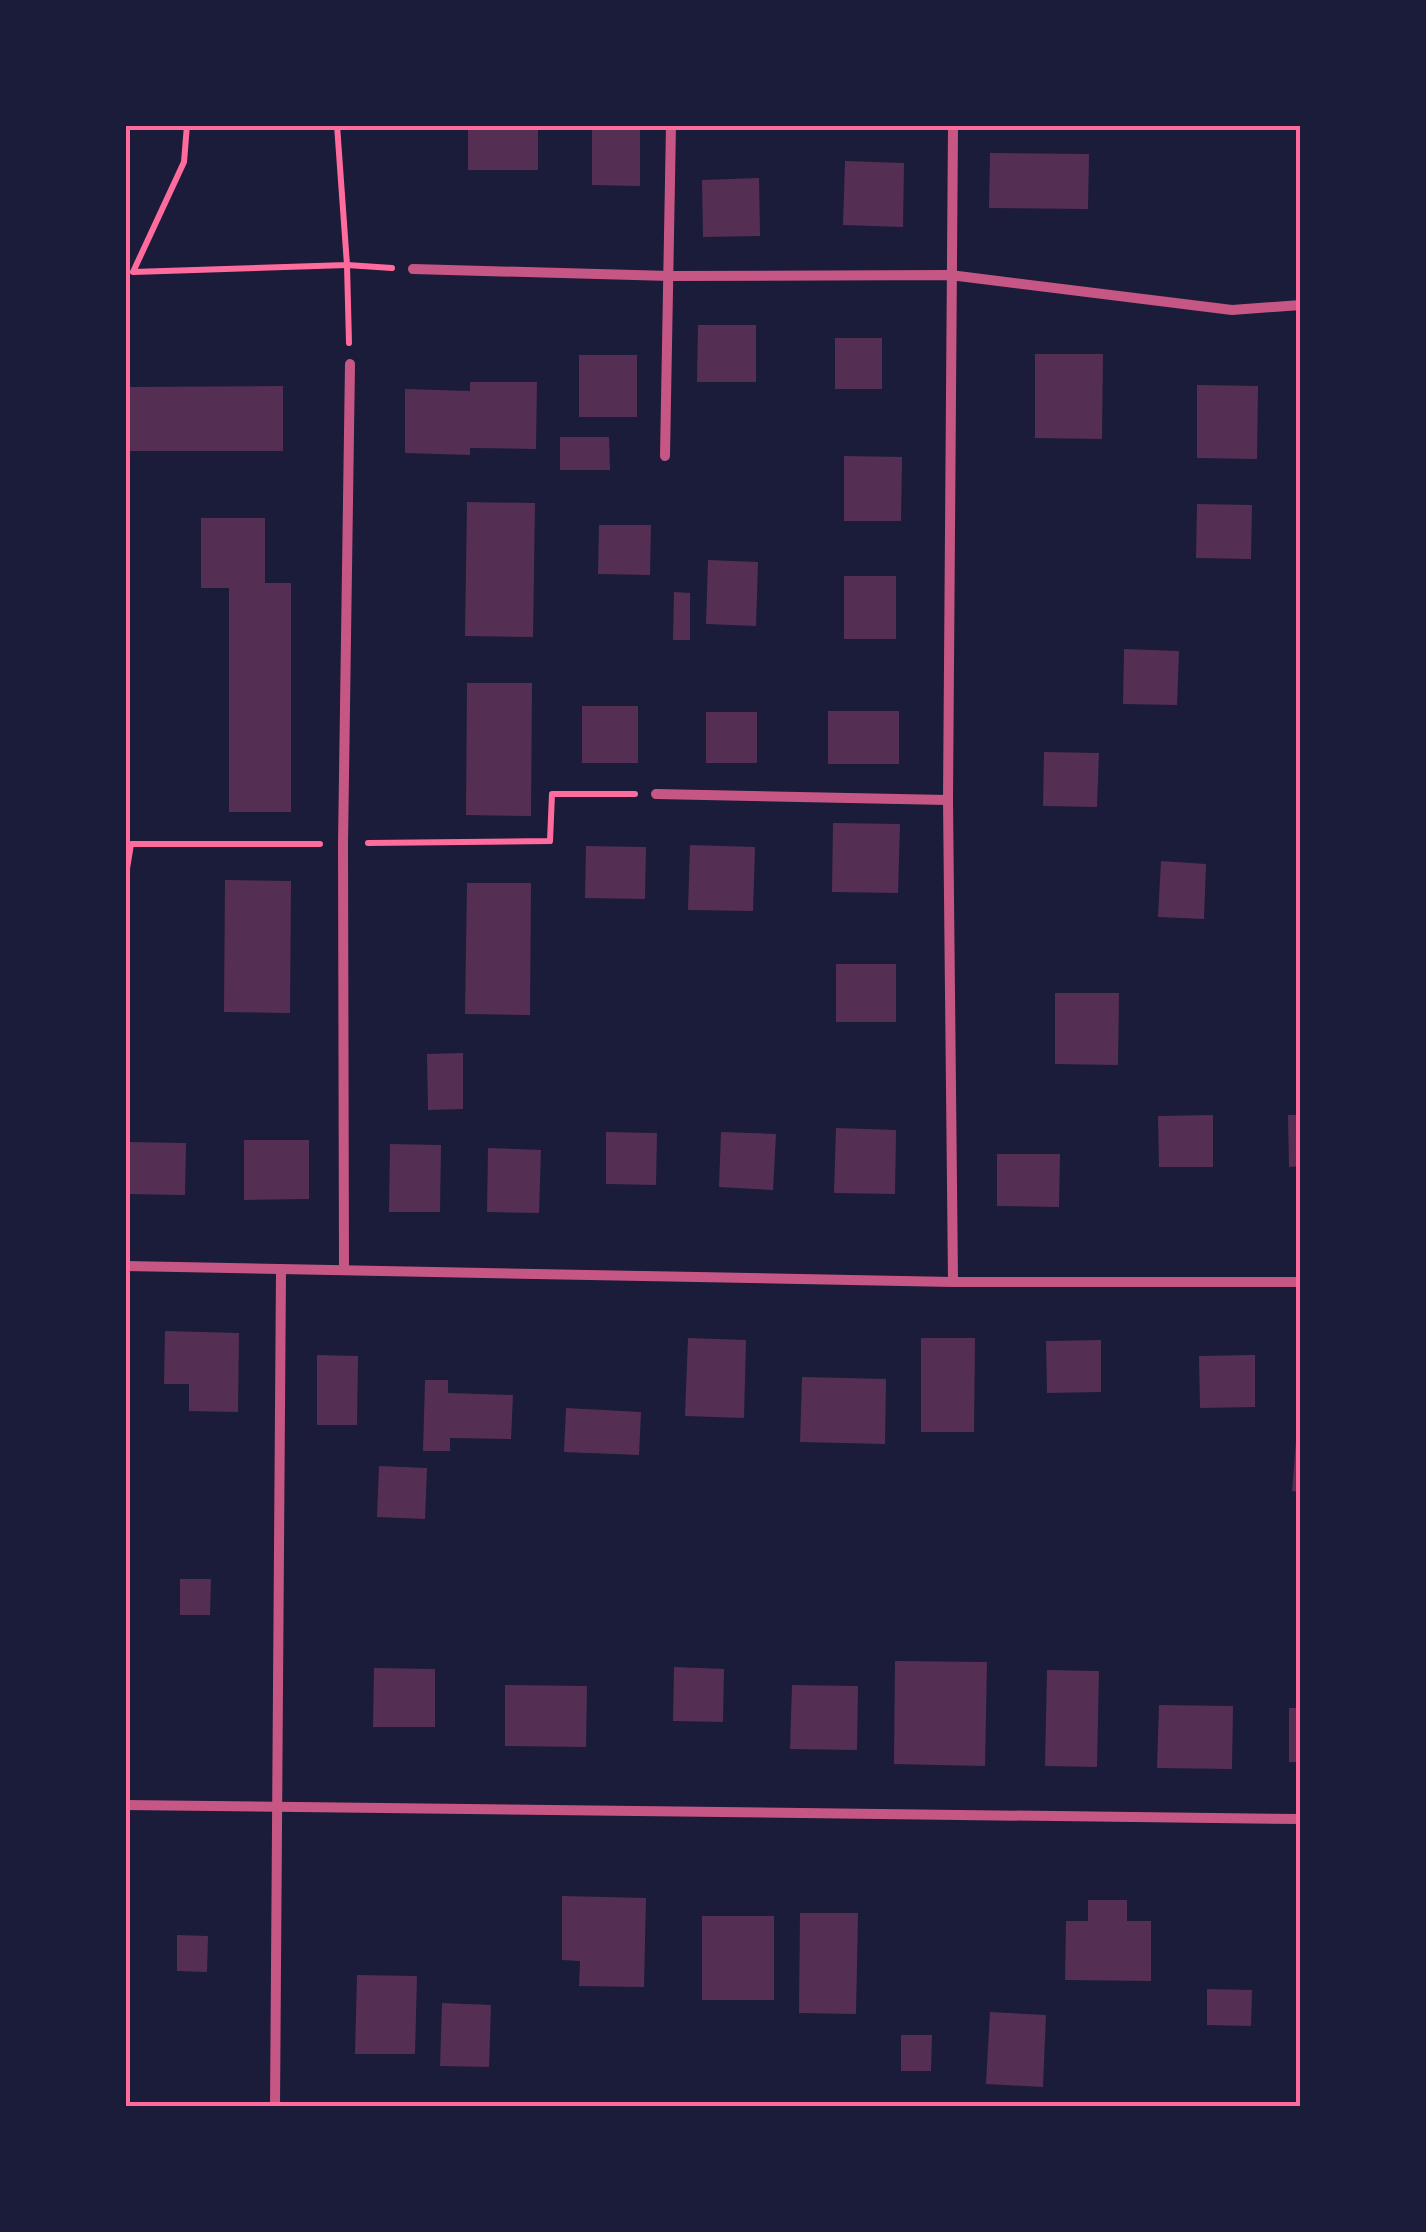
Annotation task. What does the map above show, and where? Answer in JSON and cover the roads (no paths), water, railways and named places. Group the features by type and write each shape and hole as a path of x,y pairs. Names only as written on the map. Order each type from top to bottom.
{"street":[{"path":"665,456 672,125"},
{"path":"952,125 948,800 953,1282"},
{"path":"414,270 670,276 950,275 1232,310 1301,305"},
{"path":"344,1270 343,844 350,364"},
{"path":"656,794 948,800"},
{"path":"125,1266 953,1282 1301,1282"},
{"path":"275,2107 280,1269"},
{"path":"125,1805 1301,1820"}]}
